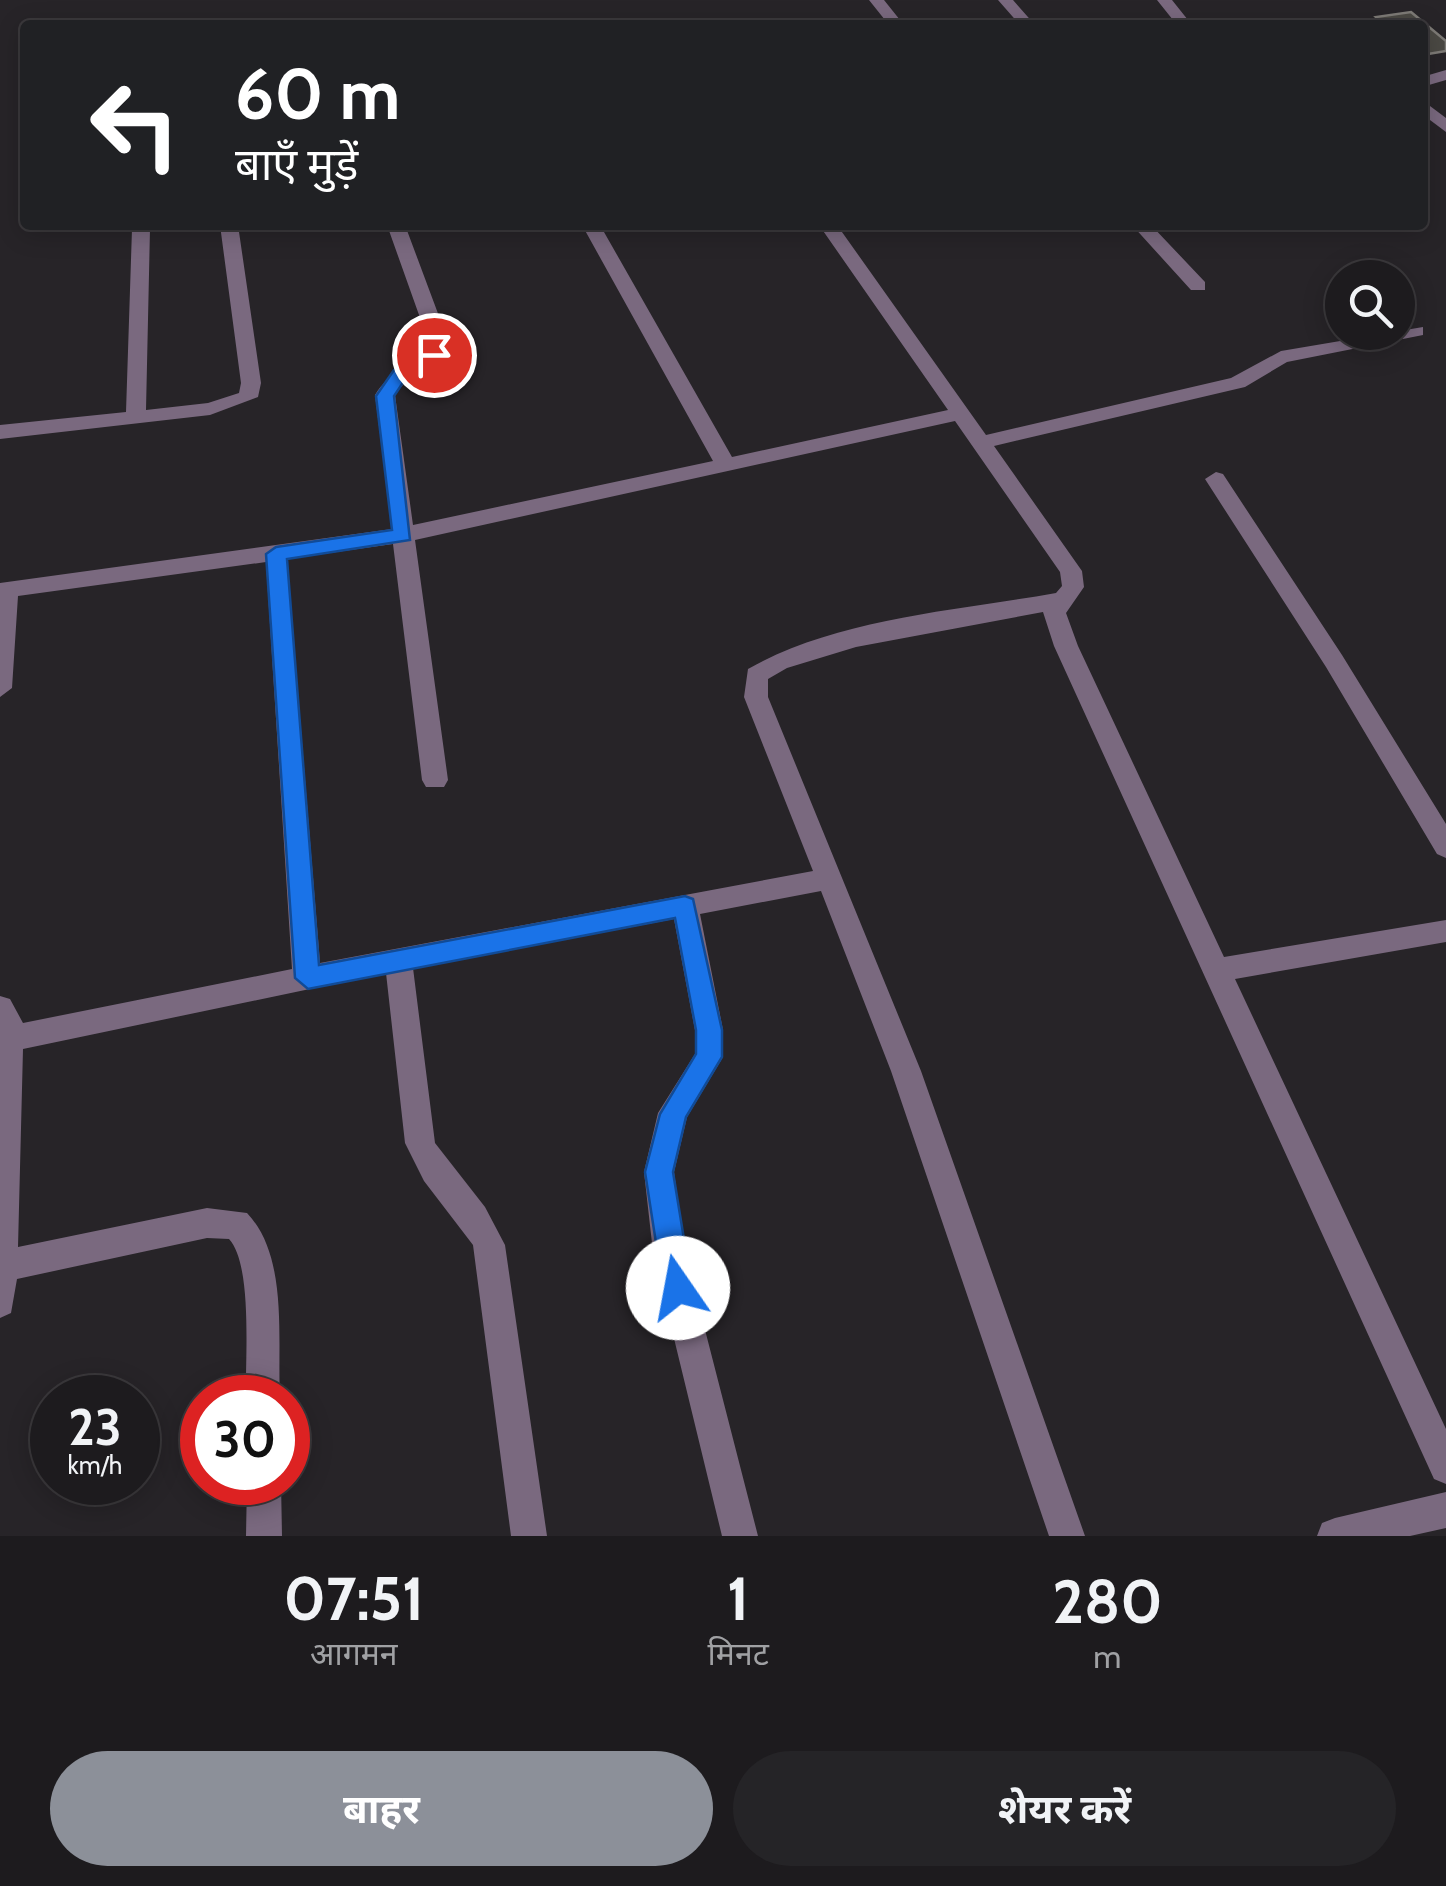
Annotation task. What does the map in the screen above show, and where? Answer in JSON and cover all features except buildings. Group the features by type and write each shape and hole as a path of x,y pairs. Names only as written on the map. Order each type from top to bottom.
{"street":[{"path":"876,0 892,20"},
{"path":"1005,0 1023,20"},
{"path":"1164,0 1181,20"},
{"path":"136,417 140,230"},
{"path":"0,432 210,409 248,397 251,383 230,230"},
{"path":"398,230 438,343 422,365 390,383 385,396 435,780"},
{"path":"595,230 726,465"},
{"path":"831,230 1070,572 1073,587 1054,612 1059,628 1446,1467"},
{"path":"1146,230 1198,286"},
{"path":"981,443 1238,383 1281,356 1416,331"},
{"path":"0,688 4,590 402,535 960,414"},
{"path":"1216,480 1334,661 1446,847"},
{"path":"276,554 308,978"},
{"path":"1067,599 840,644 772,662 756,675 756,697 906,1072 1068,1536"},
{"path":"9,1039 398,959 828,879"},
{"path":"685,906 709,1030 709,1057 673,1114 659,1172 669,1252 740,1536"},
{"path":"1214,971 1446,932"},
{"path":"398,959 420,1143 428,1168 482,1222 490,1244 528,1536"},
{"path":"0,1008 9,1021 0,1302"},
{"path":"2,1266 207,1223 236,1224 252,1241 260,1281 262,1375"},
{"path":"264,1505 264,1536"},
{"path":"1335,1536 1446,1510"}],"route":[{"path":"434,355 400,374 390,383 385,396 402,535 276,554 308,978 685,906 709,1030 709,1057 673,1114 659,1172 669,1252 678,1288"}]}
